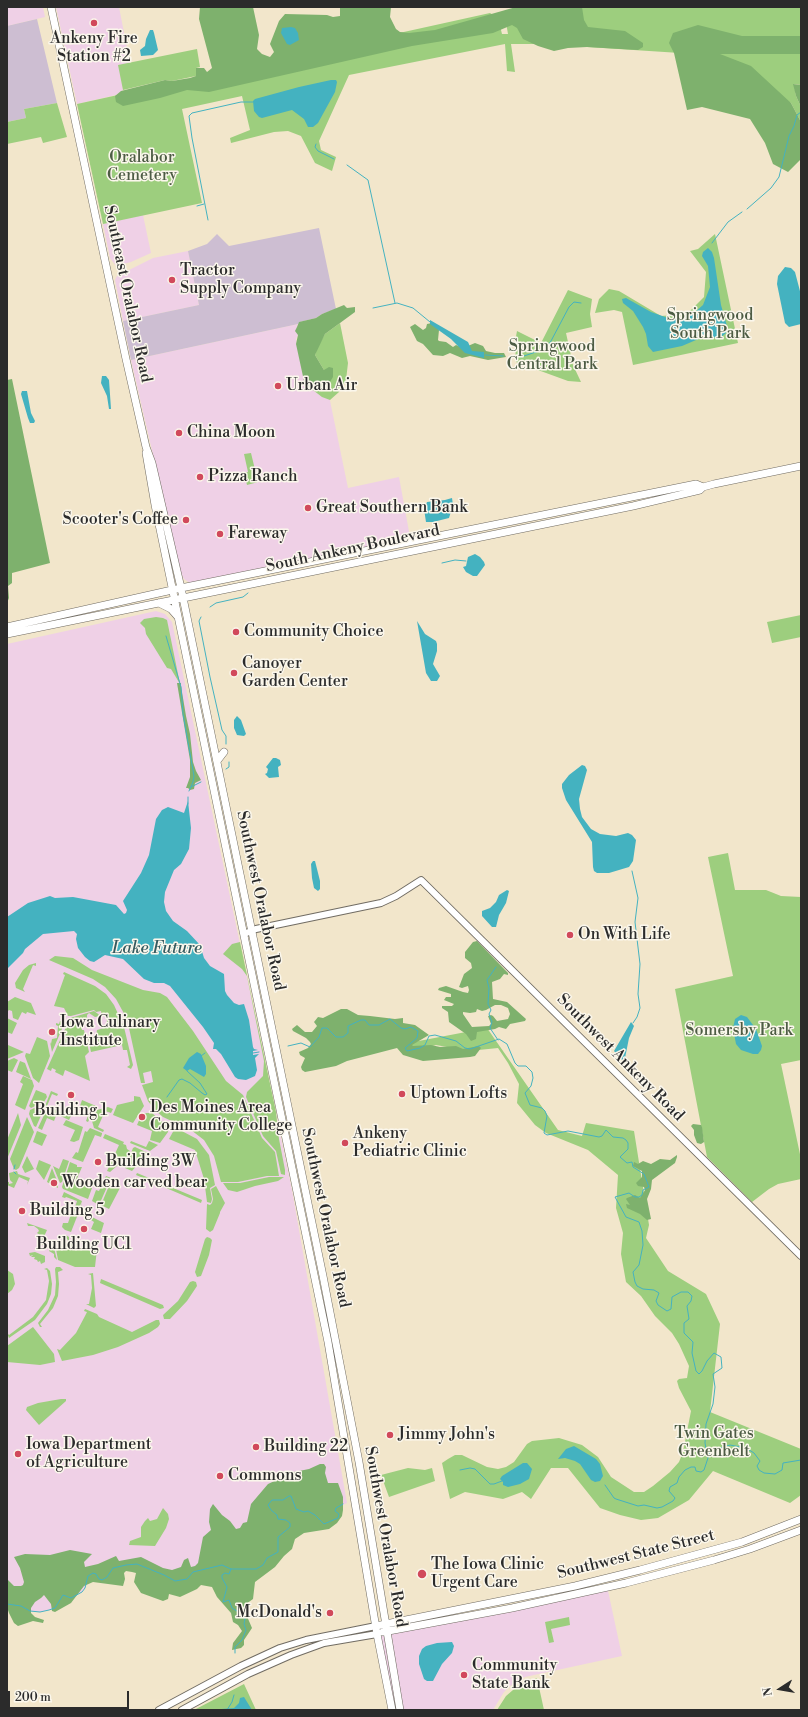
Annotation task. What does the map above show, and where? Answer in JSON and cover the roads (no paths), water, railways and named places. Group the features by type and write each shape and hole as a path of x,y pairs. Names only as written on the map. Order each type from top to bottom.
{"main road":[{"name":"Southeast Oralabor Road","path":"51,7 146,447 152,463 182,593"},
{"name":"Southeast Oralabor Road","path":"146,447 147,466 174,595"},
{"name":"South Ankeny Boulevard","path":"7,634 159,603 174,595 182,593 633,506 700,490 703,487 714,484 801,466"},
{"path":"157,594 165,588 169,570"},
{"name":"Southwest Oralabor Road","path":"182,593 347,1401 400,1710"},
{"name":"South Ankeny Boulevard","path":"7,627 157,594 174,595"},
{"name":"Southwest Oralabor Road","path":"174,595 328,1342 377,1634 392,1710"},
{"path":"159,603 171,609 178,618"},
{"name":"Southwest State Street","path":"376,1626 575,1586 640,1570 742,1542 801,1519"},
{"name":"Southwest State Street","path":"377,1634 512,1608 626,1583 714,1560 750,1549 801,1530"}],"street":[{"name":"Southwest Ankeny Road","path":"252,932 300,924 323,916 381,903 396,896 421,880 801,1256"},
{"path":"244,934 252,932"},
{"name":"Southwest State Street","path":"159,1710 241,1666 276,1650 306,1640 376,1626"},
{"name":"Southwest State Street","path":"182,1710 259,1668 290,1655 324,1643 377,1634"}],"water":[{"path":"282,28 295,28 298,33 299,40 290,45 287,44 281,33"},
{"path":"150,30 153,30 158,50 153,55 141,56 140,50 145,46"},
{"path":"336,80 337,82 335,92 318,123 313,127 308,127 304,119 292,110 262,118 259,117 254,111 253,101 255,99"},
{"path":"708,248 712,252 714,258 721,305 727,326 726,333 720,338 703,337 682,346 653,352 648,346 643,327 633,311 623,303 622,299 626,298 651,312 668,318 681,318 695,312 703,305 710,287 708,266 702,256 703,252"},
{"path":"785,267 791,268 795,272 801,295 801,324 789,327 785,323 777,284 778,276"},
{"path":"430,320 468,342 472,351 484,352 484,358 465,353 451,339 430,324"},
{"path":"102,376 106,376 109,380 111,409 109,409 107,396 101,383"},
{"path":"22,391 27,391 31,413 35,421 34,423 30,423 28,418 21,394"},
{"path":"452,498 453,505 449,518 426,522 424,509 427,502"},
{"path":"475,554 480,557 485,565 477,576 473,576 466,572 463,567 466,566 468,557"},
{"path":"417,621 425,634 436,641 437,644 437,651 433,664 440,676 437,681 431,681 426,673"},
{"path":"237,716 241,720 246,734 244,736 237,735 234,728 234,720"},
{"path":"273,758 280,760 281,765 278,767 279,777 269,778 265,774 267,773 268,769 266,767"},
{"path":"582,765 585,766 587,770 579,799 582,817 591,829 600,834 616,836 628,833 632,835 636,840 633,861 629,867 609,873 597,873 594,871 592,842 566,800 562,788 562,784 569,775"},
{"name":"Lake Future","path":"188,801 191,828 189,849 181,864 174,870 165,892 164,902 166,911 173,921 187,931 200,945 204,958 210,966 224,974 225,991 227,995 234,1003 239,1005 244,1004 249,1020 253,1047 254,1049 258,1050 253,1051 253,1055 259,1054 255,1058 257,1070 255,1076 246,1080 235,1077 221,1054 216,1049 213,1049 214,1043 203,1027 170,986 164,983 154,983 144,979 123,959 105,955 94,962 90,961 78,948 76,939 77,934 74,931 43,934 25,949 7,969 7,917 28,903 50,896 55,898 73,897 116,905 124,914 126,913 127,910 123,901 141,873 149,855 156,819 162,810 168,807 184,813"},
{"path":"315,861 320,881 320,889 318,891 314,888 312,878 311,864"},
{"path":"507,890 509,891 506,903 499,915 496,927 492,927 482,916 482,911 490,908 496,902 499,895"},
{"path":"741,1015 747,1017 756,1029 762,1046 758,1054 741,1050 736,1044 733,1028 735,1019"},
{"path":"631,1022 634,1026 629,1038 625,1058 622,1060 614,1051"},
{"path":"197,1052 201,1054 206,1066 206,1074 204,1077 190,1069 187,1071 183,1068 189,1058"},
{"path":"574,1446 596,1459 600,1464 603,1476 600,1481 595,1482 591,1480 580,1464 575,1461 565,1458 558,1459 566,1449"},
{"path":"523,1463 527,1463 532,1469 529,1479 520,1484 508,1487 503,1485 503,1482 500,1479 502,1476"},
{"path":"452,1642 454,1646 452,1653 442,1664 433,1681 427,1681 424,1679 419,1664 419,1656 422,1649 426,1646 437,1643"},
{"path":"244,1697 252,1710 209,1710 234,1708 239,1703 240,1698"}],"waterway":[{"path":"208,220 189,116 192,113 241,102 253,102"},
{"path":"747,209 771,188 779,177 789,136 797,115 801,112"},
{"path":"316,144 315,147 318,151 334,159"},
{"path":"347,165 368,180 395,303"},
{"path":"197,206 204,204"},
{"path":"712,243 728,222 742,212"},
{"path":"521,357 545,349 551,341 569,307 574,302 581,303"},
{"path":"373,308 397,303 413,308 430,322"},
{"path":"485,355 503,356"},
{"path":"442,563 455,560 466,561"},
{"path":"210,607 216,603 243,597 248,593"},
{"path":"201,617 199,621 210,677 222,730 226,736 226,744"},
{"path":"166,636 181,687 183,714 194,776 189,791"},
{"path":"226,769 229,767 229,762"},
{"path":"191,787 201,782"},
{"path":"188,797 188,804"},
{"path":"632,871 638,898 635,922 640,964 638,994 640,1008 633,1023"},
{"path":"496,967 487,980 489,988 488,1004 491,1010 489,1014 492,1022 490,1028 498,1040"},
{"path":"288,1046 301,1043 310,1047 319,1037 322,1028 327,1028 336,1037 343,1037 348,1033 348,1026 361,1020 365,1020 369,1025 379,1025 390,1019 401,1028 405,1029 411,1027 418,1031 417,1038 405,1048 407,1051 420,1048 425,1045 429,1036 435,1035 456,1041 465,1048 470,1049 499,1039 507,1044 515,1063 518,1066 526,1066 532,1072 533,1078 531,1086 525,1093 530,1105 542,1108 545,1111 547,1116 544,1133 547,1135 568,1131 599,1137 602,1136 606,1130 613,1137 623,1138 626,1140 628,1143 628,1149 620,1157 627,1163 632,1162 633,1167 644,1174 649,1187 643,1190 642,1195 639,1197 635,1197 629,1193 615,1197 626,1217 639,1222 642,1231 643,1245 639,1265 633,1272 635,1282 637,1286 643,1289 654,1290 659,1293 656,1301 658,1305 667,1311 671,1309 672,1297 681,1292 688,1292 692,1296 691,1301 687,1306 689,1319 684,1323 684,1333 693,1342 692,1353 696,1371 699,1374 714,1353 721,1357 722,1368 713,1374 715,1387 713,1404 706,1424 705,1443 706,1449 710,1451"},
{"path":"253,1053 259,1052"},
{"path":"201,1056 205,1053"},
{"path":"167,1097 179,1080 182,1079 190,1083 205,1095 207,1094 200,1083 187,1071"},
{"path":"14,1169 15,1165"},
{"path":"711,1451 730,1445 746,1448 754,1453 760,1461 757,1466 759,1470 764,1473 775,1474 782,1470 783,1463 801,1460"},
{"path":"605,1485 616,1499 638,1506 644,1505 657,1508 662,1507 673,1501 675,1498 669,1491 670,1487 677,1483 679,1477 685,1470 691,1467 695,1467 696,1471 701,1472 704,1470 710,1452"},
{"path":"460,1470 470,1468 475,1469 490,1484 502,1481"},
{"path":"7,1604 21,1606 30,1611 40,1612 49,1610 55,1608 63,1595 71,1598 82,1592 85,1588 88,1576 93,1573 102,1580 107,1577 113,1568 126,1565 137,1564 175,1581 187,1579 193,1572 222,1565 231,1569 256,1569 263,1565 267,1558 278,1552 278,1537 290,1527 290,1523 286,1520 278,1519 277,1515 271,1510 268,1505 272,1500 283,1500 291,1496 296,1509 304,1512 308,1511 315,1515 324,1524 338,1518 339,1514 335,1511 336,1508 343,1504"},
{"path":"231,1569 229,1574 225,1573 222,1575 227,1587 223,1602 229,1600 232,1608 240,1613 245,1619 244,1624 246,1630 242,1640 235,1647 235,1653"},
{"path":"227,1710 234,1695"}],"place":[{"name":"Ankeny Fire Station #2","path":"94,23"},
{"name":"Tractor Supply Company","path":"172,280"},
{"name":"Urban Air","path":"278,386"},
{"name":"China Moon","path":"179,433"},
{"name":"Pizza Ranch","path":"200,477"},
{"name":"Great Southern Bank","path":"308,508"},
{"name":"Scooter's Coffee","path":"186,520"},
{"name":"Fareway","path":"220,534"},
{"name":"Community Choice","path":"236,632"},
{"name":"Canoyer Garden Center","path":"234,673"},
{"name":"On With Life","path":"570,935"},
{"name":"Iowa Culinary Institute","path":"52,1032"},
{"name":"Uptown Lofts","path":"402,1094"},
{"name":"Building 1","path":"71,1095"},
{"name":"Des Moines Area Community College","path":"142,1117"},
{"name":"Ankeny Pediatric Clinic","path":"345,1143"},
{"name":"Building 3W","path":"98,1162"},
{"name":"Wooden carved bear","path":"54,1183"},
{"name":"Building 5","path":"22,1211"},
{"name":"Building UC1","path":"84,1229"},
{"name":"Jimmy John's","path":"390,1435"},
{"name":"Building 22","path":"256,1447"},
{"name":"Iowa Department of Agriculture","path":"18,1454"},
{"name":"Commons","path":"220,1476"},
{"name":"The Iowa Clinic Urgent Care","path":"422,1574"},
{"name":"McDonald's","path":"330,1613"},
{"name":"Community State Bank","path":"464,1675"}],"park label":[{"name":"Oralabor Cemetery","path":"142,167"},
{"name":"Springwood South Park","path":"710,325"},
{"name":"Springwood Central Park","path":"552,356"},
{"name":"Somersby Park","path":"739,1031"},
{"name":"Twin Gates Greenbelt","path":"714,1443"}]}
